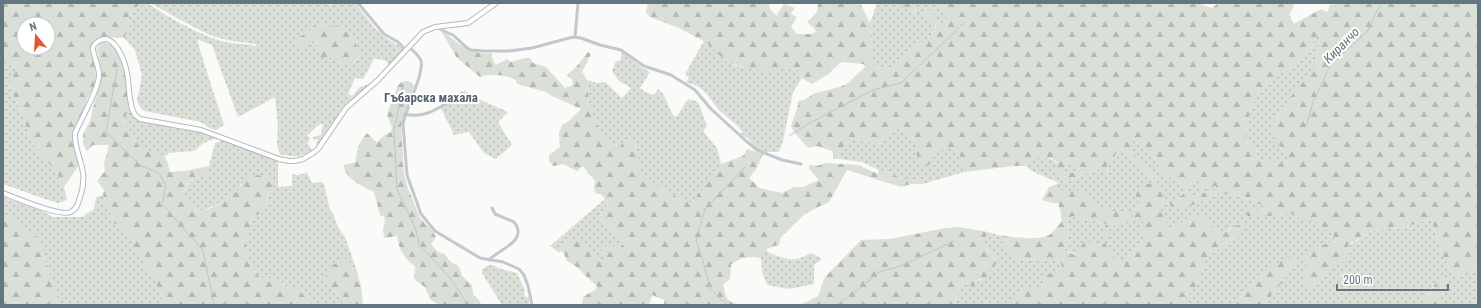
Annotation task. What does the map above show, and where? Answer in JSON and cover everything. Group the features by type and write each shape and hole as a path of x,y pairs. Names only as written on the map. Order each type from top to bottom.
{"street":[{"path":"358,3 381,31 417,54 421,62 420,76 405,114 403,124 407,176 421,214 430,226 442,236 480,258 513,265 522,272 528,286 532,305"},
{"path":"3,193 62,213 72,212 76,208 83,190 84,181 74,140 75,134 97,84 99,73 93,52 96,43 100,41 106,39 115,44 124,60 128,70 132,109 135,115 140,119 201,130 257,152 289,161 302,159 318,149 346,108 378,80 423,32 435,27 468,23 496,3"},
{"path":"575,38 578,3"},
{"path":"435,27 453,35 471,50 509,51 532,48 566,38 581,38 600,45 622,50 644,66 671,75 700,94 711,109 757,150 782,160 801,164"},
{"path":"405,114 414,116 423,115 462,93"},
{"path":"489,260 516,240 518,233 514,222 495,214 492,208"}],"green space":[{"path":"3,3 140,3 128,19 130,25 124,38 100,37 94,40 91,48 96,75 95,85 87,99 75,137 83,159 64,187 58,175 30,140 23,115 9,86 16,68 3,62"},
{"path":"140,3 147,3 176,21 209,37 231,43 252,45 255,47 256,44 213,36 189,25 150,3 331,3 329,6 335,3 355,3 375,28 386,38 405,49 389,65 386,61 375,58 363,79 355,78 348,94 352,96 360,87 370,84 356,98 318,146 316,145 318,141 317,139 314,140 313,137 321,135 323,123 317,126 307,136 310,138 309,142 307,143 312,150 300,156 289,156 280,154 277,145 278,126 275,97 238,117 212,45 201,41 200,39 198,40 198,44 224,125 216,130 201,122 144,111 137,101 142,75 135,50 124,38 130,25 128,19","holes":["318,24 328,27 341,26 355,37 357,50 361,55 352,65 339,62 337,57 324,58 317,44 314,42 291,41 305,34"]},
{"path":"648,3 769,3 770,9 777,16 784,4 795,8 791,14 797,17 791,27 797,34 812,34 816,31 807,22 817,12 818,3 860,3 870,23 872,36 870,52 872,59 870,63 872,66 888,68 897,66 909,51 931,35 936,26 914,10 895,3 911,3 911,5 923,15 928,10 935,9 931,20 941,24 947,19 944,9 938,3 1197,3 1212,8 1218,3 1293,3 1294,6 1289,15 1294,24 1321,9 1327,12 1330,5 1345,3 1478,3 1478,261 1473,269 1462,276 1459,277 1452,273 1438,250 1440,247 1431,219 1402,228 1374,230 1348,245 1350,256 1327,273 1317,284 1311,288 1306,287 1305,257 1318,246 1337,241 1331,233 1319,226 1317,220 1302,220 1289,213 1270,216 1248,216 1245,211 1251,209 1264,211 1268,207 1238,195 1218,194 1208,200 1173,211 1169,202 1187,192 1190,195 1195,195 1215,190 1216,186 1203,189 1200,187 1203,182 1195,180 1185,188 1182,188 1181,182 1169,177 1160,169 1155,158 1141,148 1132,137 1127,141 1141,165 1150,172 1156,182 1154,182 1121,149 1117,151 1114,158 1106,167 1109,173 1095,169 1065,183 1062,179 1080,168 1074,162 1064,169 1063,175 1058,174 1055,168 1057,162 1051,158 1033,157 1025,166 964,172 960,161 960,154 951,148 946,148 938,152 929,165 924,167 920,162 914,140 911,135 907,131 900,128 890,133 884,144 849,141 838,153 839,159 833,159 832,151 817,146 808,148 794,132 791,126 798,101 804,100 815,93 840,87 848,83 866,66 863,64 841,62 827,75 812,84 802,78 799,70 782,68 777,70 762,71 745,68 725,60 707,43 679,28 650,17 646,13","holes":["1316,37 1320,37 1316,62 1310,74 1293,94 1269,128 1287,158 1288,164 1256,159 1257,143 1253,145 1248,144 1246,137 1250,112 1255,100 1281,73 1303,59 1311,49"]},
{"path":"877,3 891,3 905,6 936,25 934,31 928,38 909,51 897,66 891,68 872,66 870,63 872,59 870,52 872,36 870,23"},
{"path":"911,3 938,3 944,9 947,19 941,24 931,20 935,12 924,16 911,5"},
{"path":"318,24 328,27 341,26 355,37 357,50 361,55 349,67 339,62 337,57 324,58 319,56 320,49 315,42 297,48 290,41 305,34"},
{"path":"441,31 446,33 462,46 475,52 492,53 492,58 496,65 507,59 511,62 530,58 533,63 546,67 565,88 573,85 572,80 567,75 578,65 588,52 591,54 582,72 587,80 589,105 599,129 608,141 620,147 624,140 630,139 634,141 641,172 660,188 689,203 694,200 721,164 743,156 747,149 763,154 757,168 749,178 760,188 782,193 794,187 803,187 819,180 809,169 809,165 817,166 826,163 858,165 878,174 879,170 893,174 902,179 921,179 924,181 923,184 911,184 901,187 847,170 829,202 805,214 781,237 779,245 771,247 754,257 743,258 731,264 730,279 723,284 725,293 730,301 741,305 664,305 664,300 652,295 649,305 582,305 583,297 596,289 597,286 576,266 567,261 559,247 570,239 575,242 582,240 590,253 601,262 606,260 602,250 608,243 619,248 625,244 622,237 613,231 599,217 608,203 601,194 596,194 594,188 595,181 583,166 577,171 563,164 553,166 549,161 549,155 560,147 559,133 562,125 569,121 581,109 546,92 517,84 516,80 507,77 494,75 480,77 457,58"},
{"path":"1320,36 1316,63 1310,74 1276,117 1279,145 1287,158 1288,164 1256,159 1257,144 1248,144 1246,137 1250,112 1255,99 1281,73 1297,64 1311,49 1316,37"},
{"path":"704,41 733,65 753,69 783,68 799,70 802,78 793,92 783,141 779,152 764,152 755,148 748,138 741,134 743,132 720,111 702,89 698,86 686,83 689,78 685,74"},
{"path":"105,42 112,46 119,54 124,64 129,105 124,123 142,150 164,155 170,172 185,171 209,166 209,172 206,175 194,178 187,185 183,193 185,199 199,212 215,206 231,197 239,188 246,176 265,175 273,178 275,183 268,194 265,211 255,216 251,221 246,243 247,255 250,263 260,278 280,279 285,286 300,289 304,296 310,298 313,305 165,305 152,273 134,251 134,241 130,234 114,223 103,195 104,190 97,181 105,171 104,164 109,145 93,145 87,151 83,144 83,134 89,123 102,76 97,49 100,44"},
{"path":"622,53 650,72 640,88 645,92 654,95 658,89 663,95 674,116 677,116 688,99 696,101 699,104 707,126 703,131 717,148 721,164 703,191 689,203 660,188 641,172 634,141 621,147 608,141 599,129 589,105 587,80 597,83 605,82 622,98 631,88 619,81 612,71 616,61 620,61"},
{"path":"3,62 16,68 9,86 23,115 30,140 58,175 64,187 67,200 58,203 3,184"},
{"path":"406,81 411,82 414,86 401,125 404,174 407,186 420,218 432,230 436,237 431,244 438,252 445,254 450,261 459,267 462,276 472,285 473,294 480,301 481,305 439,305 430,299 425,287 416,281 414,277 415,266 403,253 397,236 384,238 383,229 385,221 384,217 380,215 374,192 355,182 345,170 344,165 356,162 359,146 367,133 377,143 383,136 391,132 392,128 387,114 398,85"},
{"path":"465,91 508,112 498,122 512,144 496,159 484,153 469,132 454,135 441,108"},
{"path":"129,105 137,117 180,126 224,138 206,142 193,151 168,153 168,155 165,156 142,150 124,123"},
{"path":"900,128 904,129 911,135 929,165 938,152 942,149 951,148 960,154 960,161 964,172 923,184 924,181 921,179 902,179 862,162 839,159 838,153 849,141 884,144 890,133"},
{"path":"1132,137 1141,148 1155,158 1160,169 1169,177 1181,182 1185,188 1195,180 1216,186 1215,190 1195,195 1190,195 1187,192 1169,202 1191,204 1208,200 1218,194 1238,195 1268,207 1264,211 1251,209 1270,216 1289,213 1302,220 1317,220 1319,226 1331,233 1337,241 1318,246 1317,284 1348,250 1348,246 1374,230 1402,228 1431,219 1440,247 1438,250 1452,273 1475,267 1478,261 1478,305 1446,305 1438,301 1444,294 1446,276 1432,287 1422,305 1264,305 1277,287 1260,273 1251,287 1237,301 1236,305 1180,305 1198,283 1206,259 1229,241 1238,238 1238,234 1250,225 1230,228 1221,236 1210,223 1189,217 1169,232 1162,213 1139,246 1131,251 1126,262 1079,255 1064,250 1068,236 1069,219 1072,216 1107,224 1111,227 1120,222 1130,223 1136,219 1145,220 1148,215 1156,215 1161,212 1140,205 1131,211 1112,211 1092,204 1080,190 1061,190 1059,183 1034,172 1025,166 1033,157 1049,158 1055,162 1063,175 1064,169 1074,162 1080,168 1062,179 1065,183 1095,169 1109,172 1106,167 1114,158 1117,151 1121,149 1154,182 1156,181 1150,172 1141,165 1127,141"},
{"path":"226,139 278,159 278,187 292,186 292,174 297,175 307,173 312,183 322,182 324,184 330,210 333,213 338,227 345,237 357,271 353,268 348,259 342,262 325,277 327,283 339,297 342,298 343,305 313,305 310,298 304,296 302,291 294,288 288,288 281,282 280,279 260,278 250,263 246,246 251,221 255,216 265,211 268,194 275,183 241,184 239,189 230,198 199,212 185,199 183,193 188,185 199,175 209,172 215,143"},
{"path":"1059,183 1061,190 1081,190 1091,198 1092,204 1112,211 1131,211 1140,205 1134,191 1147,184 1155,183 1165,195 1161,212 1156,215 1148,215 1143,222 1136,219 1130,223 1115,224 1106,236 1101,235 1107,224 1072,216 1069,219 1068,236 1064,250 1075,255 1085,241 1099,245 1105,243 1115,259 1126,262 1131,251 1139,246 1143,239 1140,225 1162,212 1170,231 1189,217 1199,215 1210,223 1221,236 1238,225 1251,225 1239,234 1238,238 1229,241 1206,259 1198,283 1180,305 1004,305 1021,292 1031,288 1042,287 1045,276 1062,268 1061,263 1058,261 1018,259 998,235 1038,238 1051,234 1062,221 1060,209 1058,203 1042,200 1049,187"},
{"path":"103,195 114,223 130,234 134,241 134,251 152,273 165,305 61,305 38,237 14,219 3,215 3,197 39,209 53,217 82,217 94,209 96,197"},
{"path":"605,199 608,203 599,217 613,231 622,237 625,244 606,260 601,262 570,239 560,247 560,253 550,246"},
{"path":"3,215 14,219 38,237 61,305 3,305"},
{"path":"959,227 988,232 982,246 992,252 995,252 1000,260 989,271 986,280 980,279 975,282 974,287 962,284 955,301 958,305 800,305 818,296 825,277 861,240 890,239 945,228"},
{"path":"988,232 998,235 1018,259 1058,261 1061,263 1062,268 1046,277 1042,287 1026,290 1016,295 1004,305 986,302 980,305 958,305 955,301 962,284 974,284 975,282 986,278 989,271 992,252 982,246"},
{"path":"766,250 775,255 789,259 800,258 811,253 822,259 814,265 814,284 789,289 767,285 762,272 761,258 754,257"},
{"path":"1295,257 1300,259 1264,305 1236,305 1237,301 1251,287 1260,273 1280,261"},
{"path":"348,258 353,268 357,271 361,286 363,305 343,305 342,298 339,297 333,289 328,288 325,281 327,267"},
{"path":"492,265 517,273 525,290 524,294 526,297 529,297 529,305 502,305 482,273 482,270 486,266"},
{"path":"1447,275 1444,294 1438,301 1446,305 1422,305 1435,284"},
{"path":"986,302 1004,305 980,305"}],"waterway":[{"name":"Киранчо","path":"1307,124 1313,102 1331,64 1367,32 1377,11 1383,3"},
{"path":"789,136 808,124 873,90 901,83 963,24"},
{"path":"117,69 106,132 141,166 159,173 166,186 162,204 203,250 214,305"},
{"path":"403,85 394,130 397,189 416,230 419,244 450,278 465,300 466,305"},
{"path":"727,305 710,288 696,241 705,209 745,167"},
{"path":"836,305 853,294 879,272 901,266 954,241"}],"district":[{"name":"Гъбарска махала","path":"431,97"}]}
